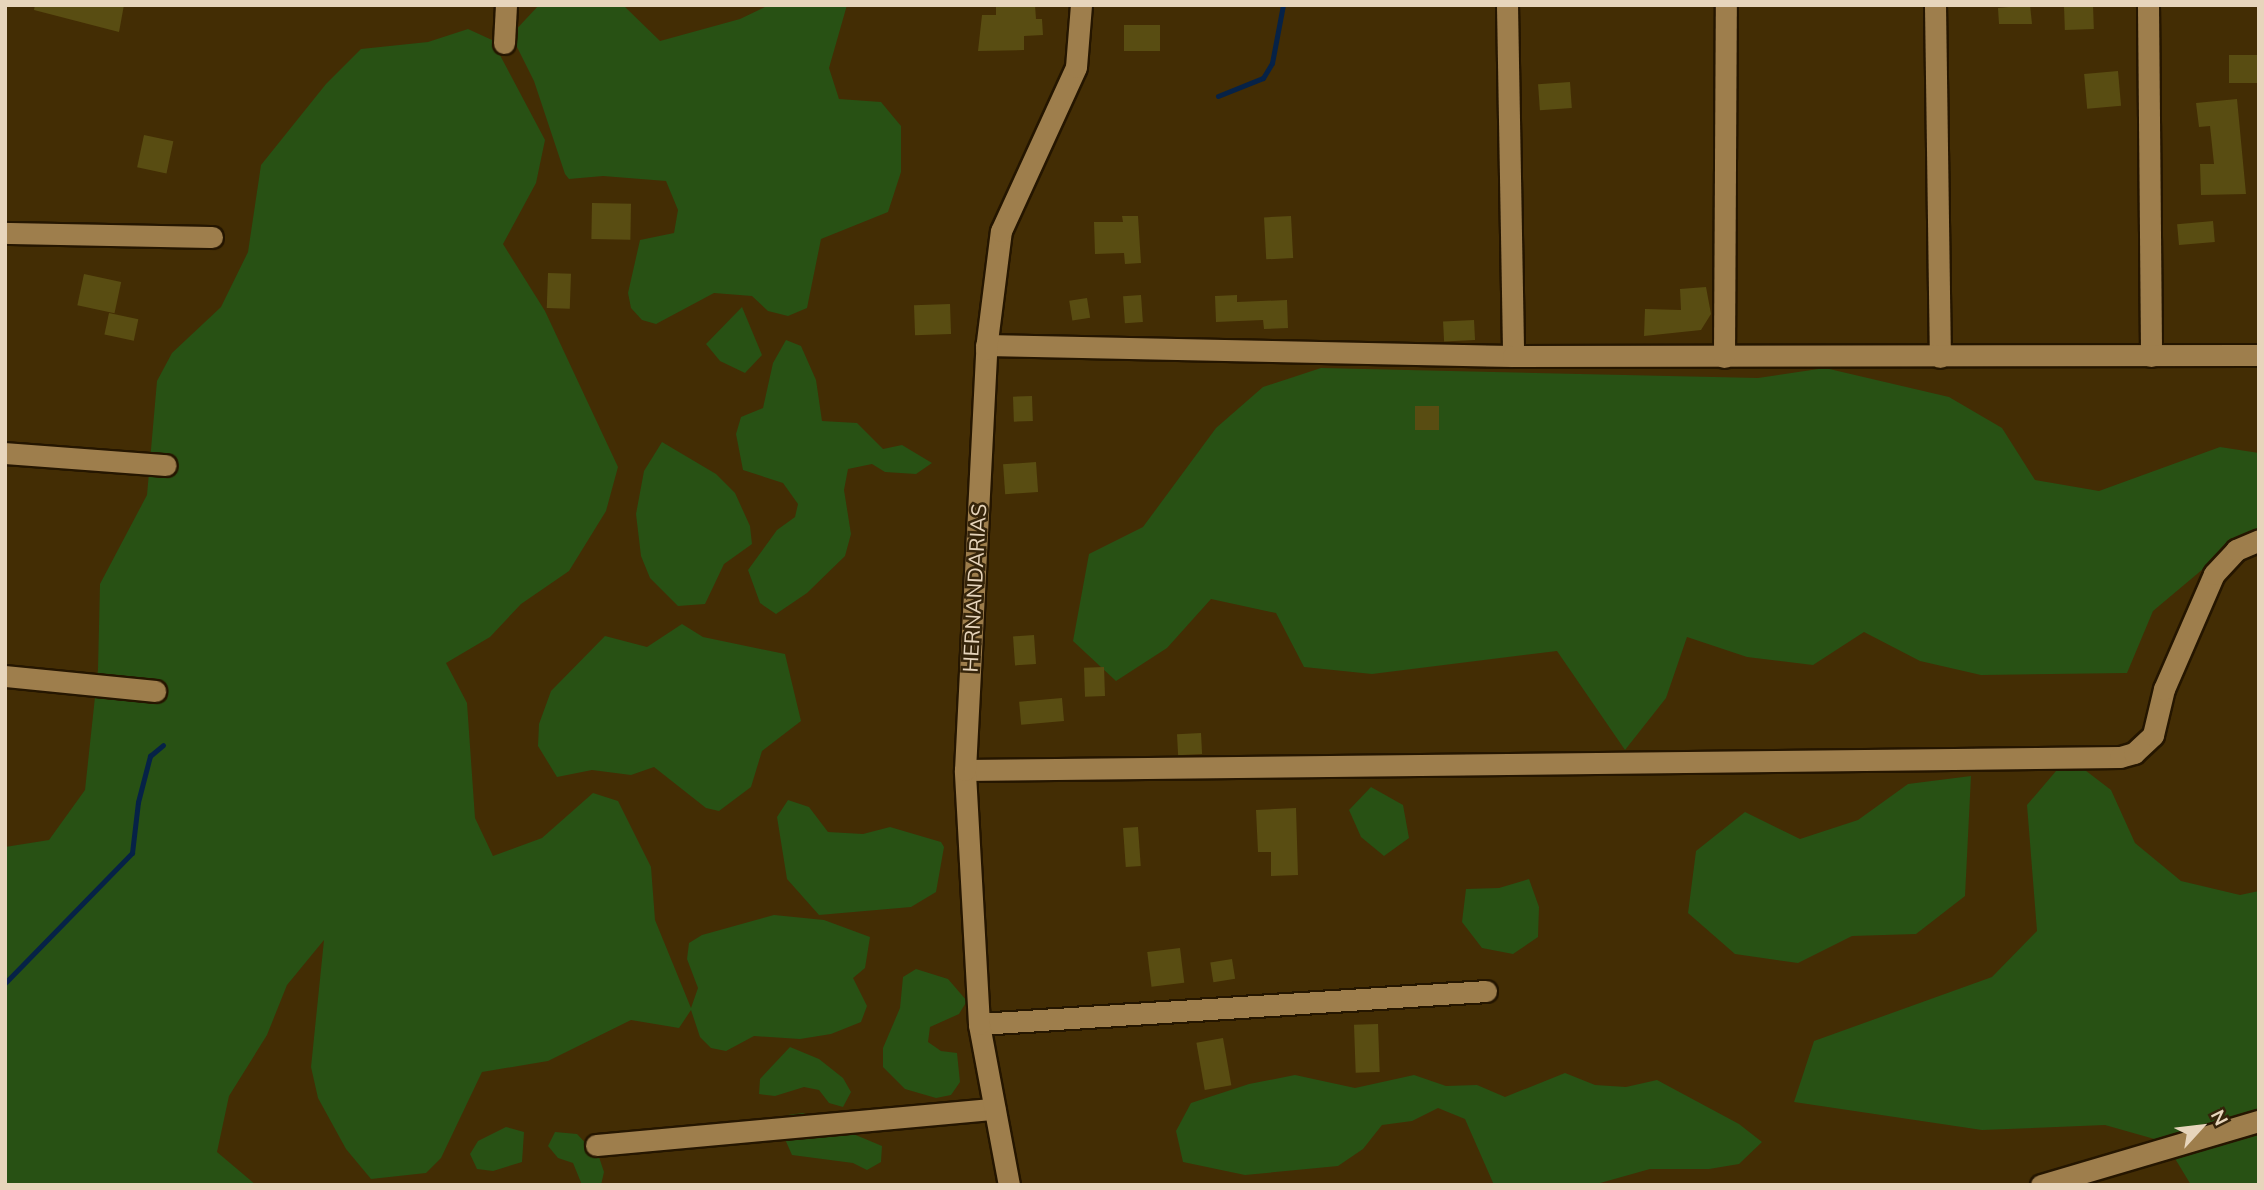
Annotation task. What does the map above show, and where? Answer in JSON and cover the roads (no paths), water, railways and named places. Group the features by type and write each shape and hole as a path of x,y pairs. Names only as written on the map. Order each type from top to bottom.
{"street":[{"path":"504,43 506,5"},
{"name":"HERNANDARIAS","path":"1009,1185 979,1024 965,770 986,345 1001,231 1076,67 1081,5"},
{"path":"1507,5 1513,356"},
{"path":"1724,357 1726,5"},
{"path":"1935,5 1940,357"},
{"path":"2148,5 2151,356"},
{"path":"5,233 212,237"},
{"path":"986,345 1513,356 2259,355"},
{"path":"5,453 166,465"},
{"path":"965,770 2120,757 2134,753 2153,735 2164,689 2214,574 2236,550 2259,540"},
{"path":"5,676 155,691"},
{"path":"979,1024 1486,991"},
{"path":"596,1145 994,1109"},
{"path":"2041,1185 2259,1121"}],"waterway":[{"path":"1218,96 1263,78 1272,63 1283,5"},
{"path":"5,983 132,853 138,802 150,756 163,745"}]}
